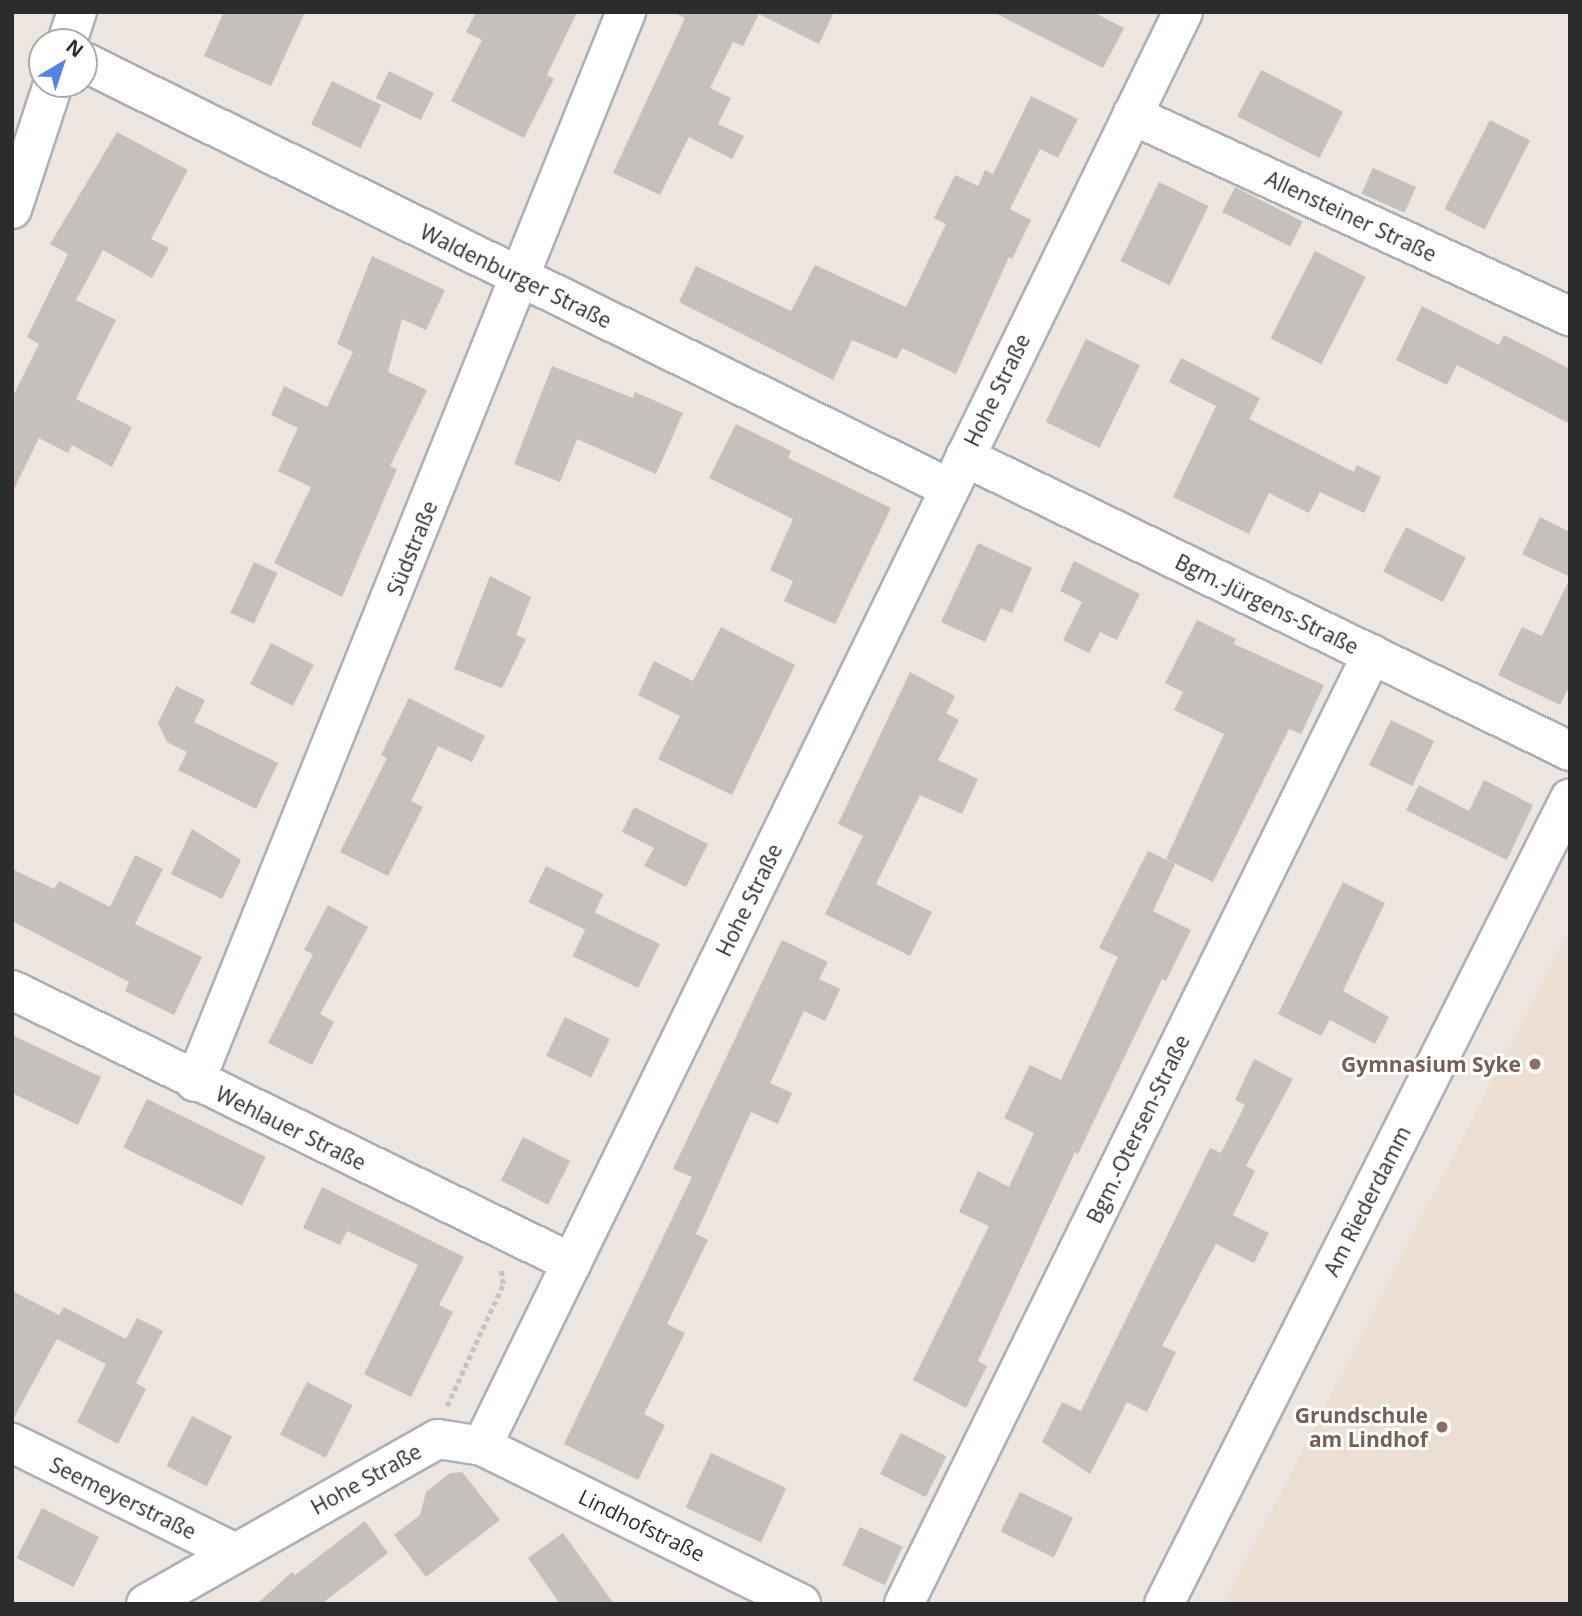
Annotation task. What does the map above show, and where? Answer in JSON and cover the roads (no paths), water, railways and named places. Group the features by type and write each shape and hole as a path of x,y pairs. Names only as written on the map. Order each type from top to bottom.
{"street":[{"name":"Südstraße","path":"195,1082 626,12"},
{"name":"Hohe Straße","path":"146,1604 438,1439 482,1446 1183,12"},
{"name":"Waldenburger Straße","path":"98,69 519,278 957,472"},
{"path":"12,209 48,98"},
{"name":"Allensteiner Straße","path":"1132,115 1570,316"},
{"name":"Bgm.-Jürgens-Straße","path":"957,472 1372,654 1570,751"},
{"name":"Bgm.-Otersen-Straße","path":"904,1604 1372,654"},
{"name":"Am Riederdamm","path":"1164,1604 1570,798"},
{"name":"Wehlauer Straße","path":"12,990 195,1082 572,1263"},
{"name":"Seemeyerstraße","path":"12,1443 234,1552"},
{"name":"Lindhofstraße","path":"482,1446 801,1604"}],"place":[{"name":"Gymnasium Syke","path":"1535,1064"},
{"name":"Grundschule am Lindhof","path":"1442,1427"}]}
